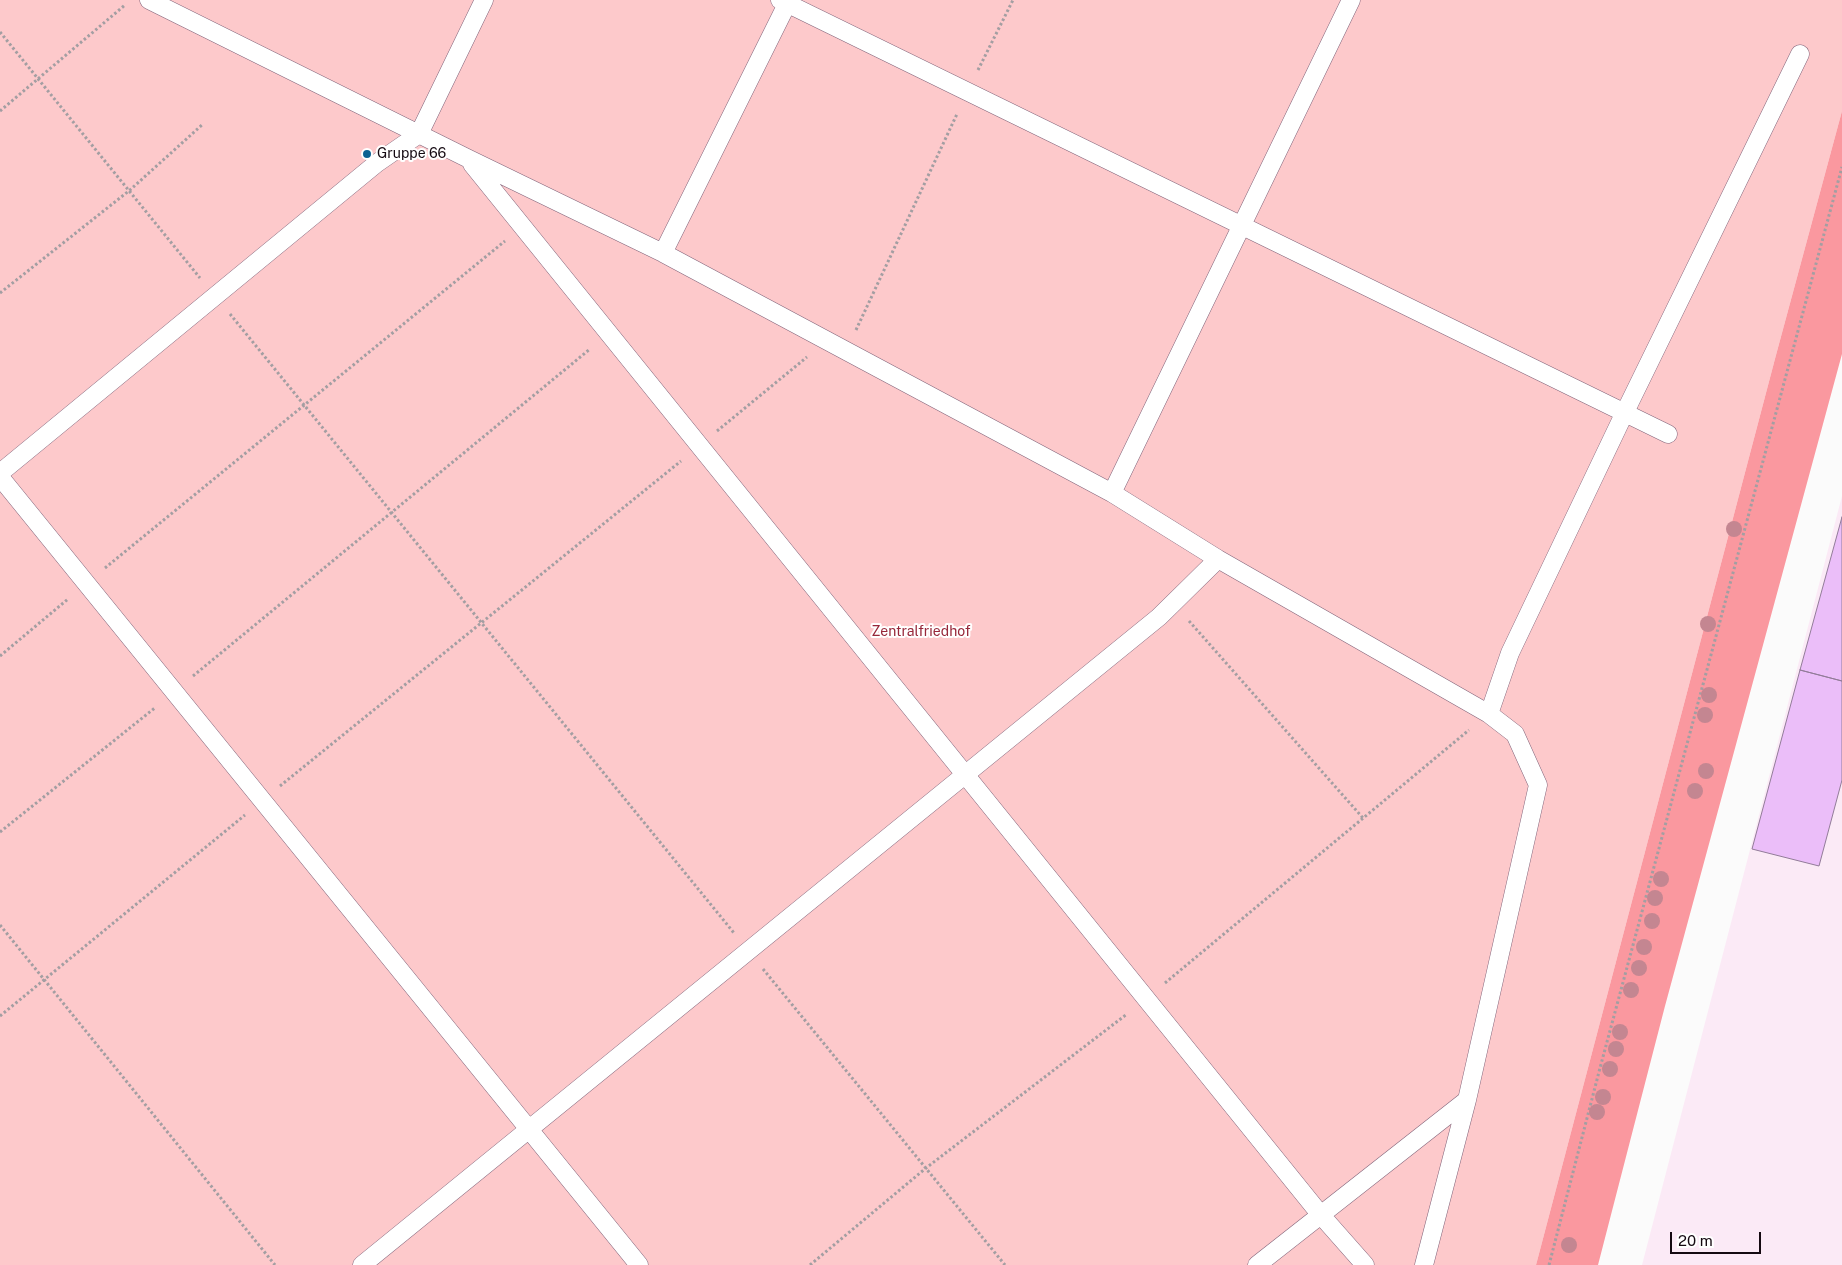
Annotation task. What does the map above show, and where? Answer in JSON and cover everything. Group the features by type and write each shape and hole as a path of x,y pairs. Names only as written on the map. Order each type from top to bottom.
{"lane":[{"path":"149,0 469,160 663,253 1112,493 1218,559 1489,714 1515,734 1538,785 1466,1100 1424,1265"},
{"path":"0,473 377,163 419,134 484,0"},
{"path":"1112,493 1351,0"},
{"path":"663,253 785,1 1668,434"},
{"path":"1489,714 1510,653 1625,412 1800,54"},
{"path":"469,160 1320,1214 1365,1265"},
{"path":"0,477 639,1265"},
{"path":"362,1265 1159,617 1218,559"},
{"path":"1257,1265 1466,1100"}],"path":[{"path":"0,111 39,80 131,0"},
{"path":"846,351 968,91 1013,0"},
{"path":"0,32 1005,1265"},
{"path":"0,293 130,190 203,124"},
{"path":"1549,1265 1600,1068 1842,167"},
{"path":"0,656 523,227"},
{"path":"0,832 393,513 609,333"},
{"path":"0,1016 262,800 827,341"},
{"path":"1173,603 1364,818"},
{"path":"0,925 276,1265"}],"shaded area":[{"path":"1842,111 1842,354 1665,1006 1598,1265 1536,1265 1776,355"},
{"path":"1842,496 1842,1265 1642,1265"}],"green space":[{"name":"Zentralfriedhof","path":"0,0 1842,0 1842,111 1536,1265 0,1265"}],"building":[{"path":"1842,517 1842,681 1800,670"},
{"path":"1800,670 1842,681 1842,780 1819,866 1752,849"}],"place":[{"name":"Gruppe 66","path":"367,154"}]}
